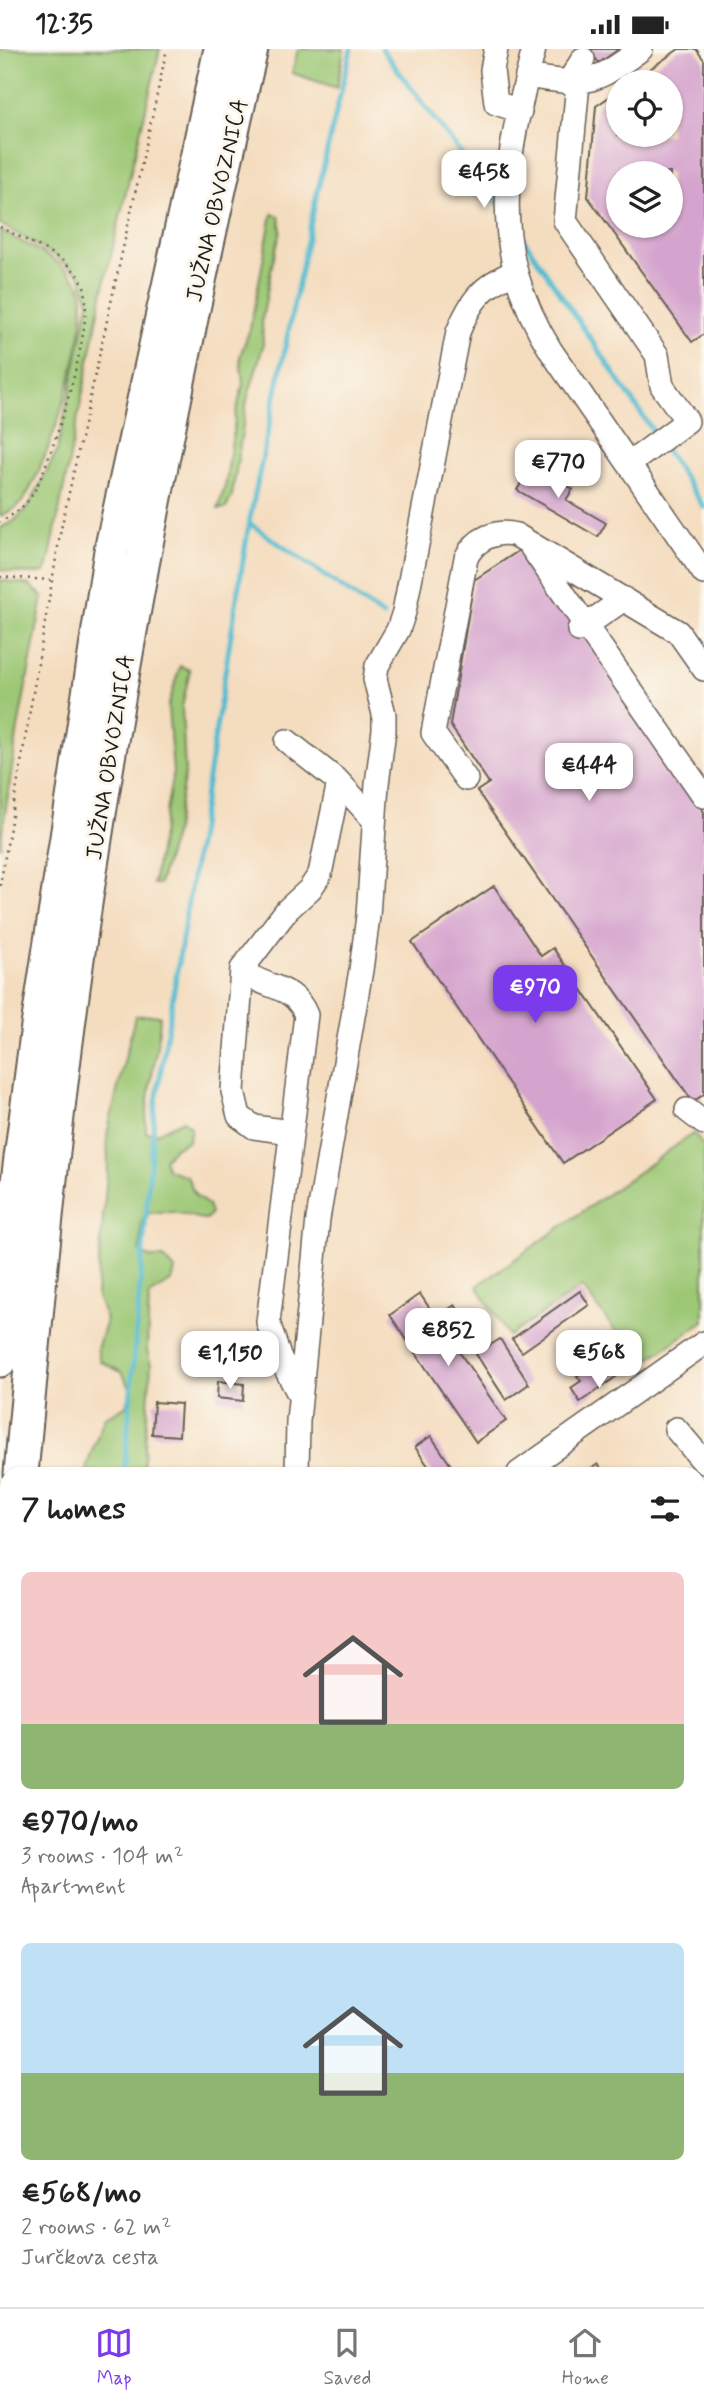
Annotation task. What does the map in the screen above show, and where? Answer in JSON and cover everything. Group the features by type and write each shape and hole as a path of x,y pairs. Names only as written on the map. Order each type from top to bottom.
{"highway":[{"name":"JUŽNA OBVOZNICA","path":"0,1360 11,1236 40,1013 111,551 221,49"},
{"name":"JUŽNA OBVOZNICA","path":"22,1467 43,1238 90,870 148,528 198,271 251,49"}],"street":[{"path":"496,49 492,70 496,103 520,111"},
{"path":"534,49 507,184 507,235 514,272 529,316 704,573"},
{"path":"527,76 573,83 612,71 641,49"},
{"path":"583,59 573,83 565,221 657,355 662,386 687,422 629,464"},
{"path":"297,1467 300,1396 318,1219 361,970 384,715 375,679 377,666 398,630 404,612 458,332 469,303 494,280 514,272"},
{"path":"466,779 433,733 466,558 475,544 490,535 508,533 529,543 678,632 696,639 704,669"},
{"path":"529,543 582,628 704,796"},
{"path":"582,628 624,599"},
{"path":"287,741 339,782 374,820"},
{"path":"290,1132 254,1127 239,1116 233,1091 242,969 287,910 310,889 320,874 339,782"},
{"path":"242,969 299,999 306,1015 268,1322 279,1356 300,1396"},
{"path":"528,1467 704,1343"},
{"path":"676,1429 704,1462"}],"path":[{"path":"0,886 52,580 100,341 167,49"},
{"path":"0,227 63,262 82,280 88,308 68,397 49,458 34,492 20,510 0,521"},
{"path":"0,577 52,580"}],"green space":[{"path":"0,49 160,49 106,276 49,562 45,572 29,574 0,570 0,528 14,521 29,506 57,451 89,302 80,275 54,255 0,224"},
{"path":"298,49 344,49 337,88 292,73"},
{"path":"272,214 279,216 281,230 262,320 263,346 247,400 232,496 226,508 218,509 226,482 236,412 243,385 240,356 250,329"},
{"path":"0,230 63,267 79,284 83,301 75,360 42,464 30,490 19,505 0,516"},
{"path":"0,580 30,585 43,597 18,728 0,847"},
{"path":"180,666 190,670 182,707 185,773 174,835 159,884 153,884 173,773 168,707"},
{"path":"160,1015 146,1132 155,1134 183,1120 191,1128 188,1141 174,1148 164,1159 167,1169 187,1176 195,1195 208,1205 211,1214 206,1219 174,1212 149,1213 142,1221 140,1252 151,1258 164,1258 175,1270 172,1281 149,1295 147,1350 151,1365 143,1467 87,1467 104,1418 127,1405 131,1389 121,1372 100,1361 97,1349 106,1320 96,1294 108,1164 107,1134 135,1016"},
{"path":"694,1133 704,1147 704,1321 641,1365 582,1287 509,1336 477,1286"}],"building":[{"path":"589,49 619,49 599,63"},
{"path":"679,49 696,49 704,60 704,334 692,342 617,238 683,238 683,161 606,161 606,222 588,197 596,106 606,99 606,147 683,147 683,70 648,70"},
{"path":"532,465 573,489 566,500 606,523 598,537 517,490"},
{"path":"523,548 704,812 704,1094 693,1102 477,791 489,783 450,725 474,580"},
{"path":"494,886 541,956 553,948 657,1099 563,1163 412,942"},
{"path":"580,1291 589,1305 522,1352 512,1339"},
{"path":"420,1294 506,1421 476,1442 390,1315"},
{"path":"455,1305 472,1331 459,1339 443,1313"},
{"path":"500,1339 529,1384 506,1400 476,1354"},
{"path":"624,1343 637,1362 580,1402 571,1388 581,1381 577,1376"},
{"path":"218,1381 244,1384 243,1401 217,1398"},
{"path":"154,1402 181,1404 179,1436 152,1434"},
{"path":"431,1436 452,1467 429,1467 415,1447"}],"waterway":[{"path":"125,1467 155,1108 249,523 315,202 351,49"},
{"path":"382,49 498,203"},
{"path":"518,231 657,437"},
{"path":"663,446 704,507"},
{"path":"249,523 383,616"}]}
